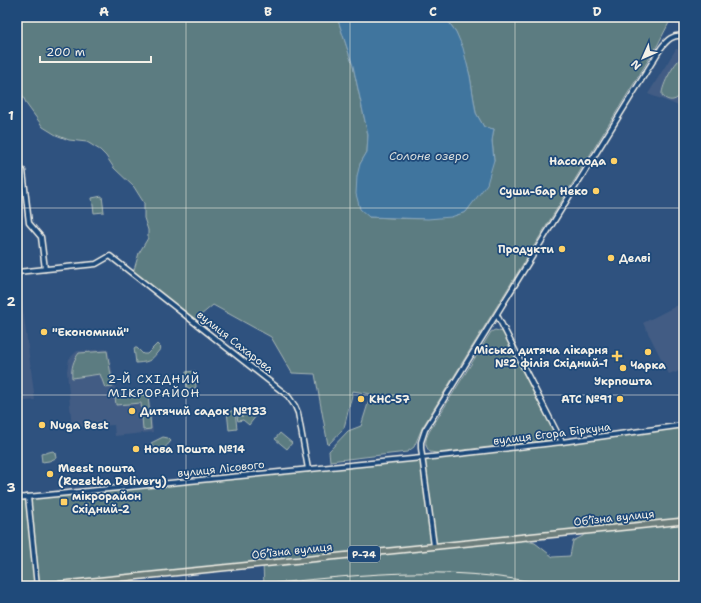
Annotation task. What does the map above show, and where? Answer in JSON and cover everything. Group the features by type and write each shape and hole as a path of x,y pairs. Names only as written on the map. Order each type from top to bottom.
{"main road":[{"name":"Обʼїзна вулиця","path":"44,586 684,521"}],"street":[{"path":"434,546 422,458 421,442 425,430 661,48 665,42 674,36 684,36"},
{"path":"17,272 45,269 41,237 29,223 23,171"},
{"name":"вулиця Сахарова","path":"45,269 96,264 110,256 288,396 298,413 308,469"},
{"path":"497,315 562,442"},
{"name":"вулиця Єгора Біркуна","path":"308,469 562,442 684,425"},
{"name":"вулиця Лісового","path":"17,498 308,469"},
{"path":"28,497 37,586"}],"shaded area":[{"path":"672,17 684,17 684,28 669,23"},
{"path":"676,49 684,51 684,108 648,94"},
{"path":"20,287 35,400 17,402 17,288"},
{"path":"684,302 684,368 675,373 669,374 643,323"},
{"path":"108,349 117,395 149,392 153,432 115,436 114,425 72,428 67,371 69,359 77,351"}],"green space":[{"path":"17,17 337,17 353,66 368,135 367,152 360,164 369,217 418,219 442,217 466,212 494,160 492,140 494,129 484,127 476,113 470,76 461,45 456,32 445,17 672,17 657,46 422,428 414,447 407,452 330,461 329,451 348,431 361,426 371,394 353,391 344,428 328,445 315,374 292,373 271,337 213,305 194,321 133,273 139,253 148,238 148,230 144,218 144,203 134,187 114,168 100,150 87,142 69,140 56,135 43,127 27,105 17,84"},
{"path":"684,56 683,88 678,98 668,100 662,95 666,79 673,67"},
{"path":"102,196 104,212 94,213 92,198"},
{"path":"495,330 503,332 553,429 553,436 550,440 437,453 430,452 426,442 429,432 491,332"},
{"path":"157,344 161,348 153,358 145,362 136,363 134,348 137,348 143,354 147,354"},
{"path":"107,351 113,387 105,388 100,374 72,378 73,365 79,353"},
{"path":"195,371 196,388 187,388 186,372"},
{"path":"148,394 151,429 143,430 141,403 116,405 115,397"},
{"path":"248,409 256,416 249,425 243,420 238,421 237,417 242,415 241,411"},
{"path":"227,411 235,411 237,429 229,430"},
{"path":"684,425 684,586 264,586 263,564 44,586 17,586 17,498 432,457","holes":["584,531 583,536 573,541 570,556 553,557 535,543 527,541 526,537"]},
{"path":"280,433 292,443 287,449 275,439"},
{"path":"163,437 168,438 171,441 164,448 155,450 151,443"},
{"path":"53,451 56,458 42,462 41,454"}],"water":[{"name":"Солоне озеро","path":"337,17 445,17 456,32 463,48 470,76 476,113 484,127 494,129 492,141 494,160 487,184 466,212 451,217 428,219 369,217 360,209 356,194 357,176 360,164 367,152 368,135 353,66"}],"tram line":[{"path":"247,586 323,578 399,573 474,574 550,586"}],"place":[{"name":"Насолода","path":"614,161"},
{"name":"Суши-бар Неко","path":"596,191"},
{"name":"Продукти","path":"562,249"},
{"name":"Делві","path":"611,258"},
{"name":"\"Економний\"","path":"44,332"},
{"name":"Чарка","path":"648,352"},
{"name":"Міська дитяча лікарня №2 філія Східний-1","path":"617,356"},
{"name":"Укрпошта","path":"623,368"},
{"name":"КНС-57","path":"361,399"},
{"name":"АТС №91","path":"620,399"},
{"name":"Дитячий садок №133","path":"132,411"},
{"name":"Nuga Best","path":"42,425"},
{"name":"Нова Пошта №14","path":"136,449"},
{"name":"Meest пошта (Rozetka Delivery)","path":"50,474"},
{"name":"мікрорайон Східний-2","path":"64,502"}],"district":[{"name":"2-Й СХІДНИЙ МІКРОРАЙОН","path":"154,386"}]}
